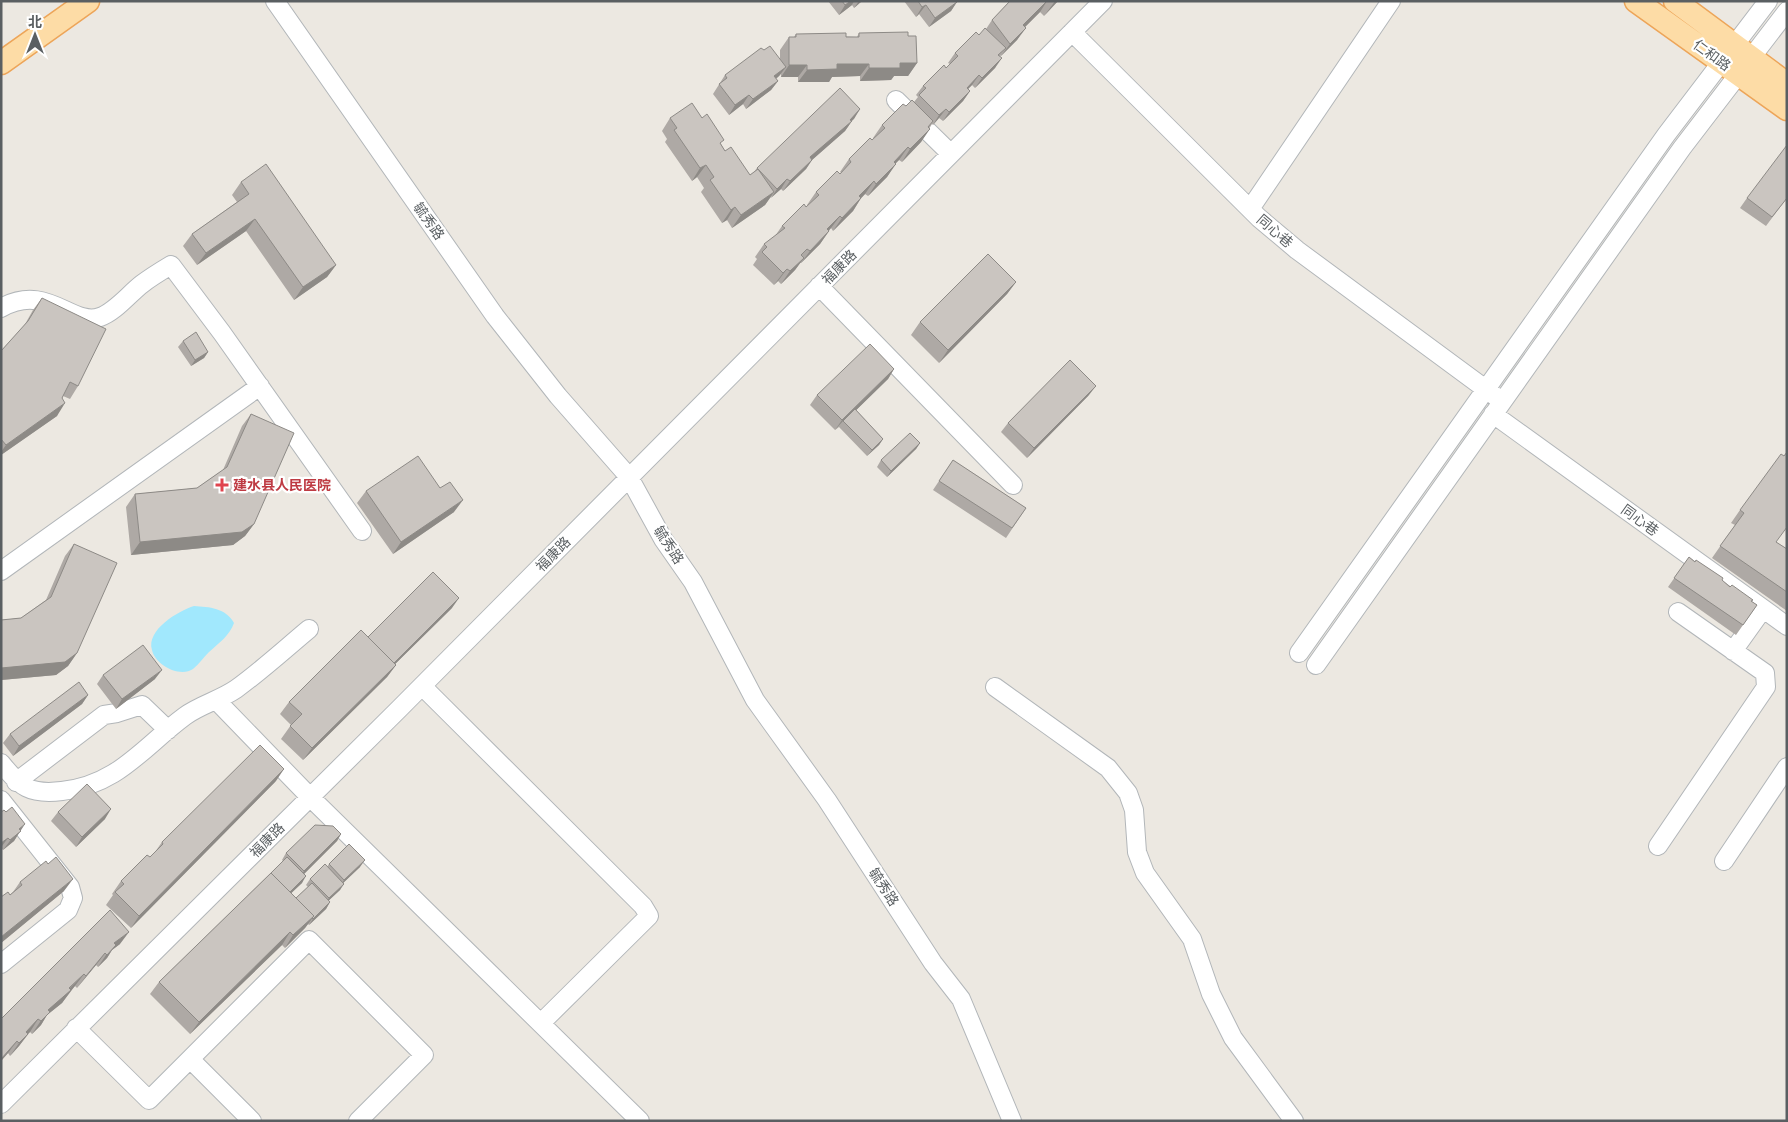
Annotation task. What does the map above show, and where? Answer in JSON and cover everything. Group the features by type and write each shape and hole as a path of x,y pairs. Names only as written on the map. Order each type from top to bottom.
{"main road":[{"path":"1,63 88,1"},
{"name":"仁和路","path":"1636,1 1736,60 1787,84"},
{"name":"仁和路","path":"1675,1 1787,109"}],"street":[{"name":"毓秀路","path":"275,1 495,316 558,396 629,477 663,539 693,582 755,700 827,800 933,963 961,999 1012,1121"},
{"name":"福康路","path":"1,1104 422,686 1102,1"},
{"path":"1250,209 1391,1"},
{"path":"1316,665 1682,148 1736,60 1768,1"},
{"path":"1299,653 1666,135 1736,60 1787,11"},
{"name":"同心巷","path":"1072,32 1250,209 1298,250 1486,389 1498,408 1787,626"},
{"path":"896,100 951,154"},
{"path":"1,308 21,300 38,299 85,317 99,317 142,284 171,265 260,386 362,531"},
{"path":"819,286 1013,485"},
{"path":"1,571 260,386"},
{"path":"1733,651 1763,609"},
{"path":"1658,846 1766,687 1765,673 1678,612"},
{"path":"1,763 16,782 40,792 75,790 91,786 112,776 187,715 235,690 309,629"},
{"path":"422,686 643,906 649,916 541,1023"},
{"path":"995,687 1108,768 1122,783 1134,810 1137,852 1145,873 1192,939 1211,994 1233,1038 1294,1121"},
{"path":"216,700 310,797 640,1121"},
{"path":"16,782 104,715 117,714 142,705 168,730"},
{"path":"1724,860 1787,767"},
{"path":"1,800 70,887 73,898 68,910 1,964"},
{"path":"76,1028 149,1100 309,940 424,1055 358,1121"},
{"path":"190,1059 252,1121"}],"water":[{"path":"194,606 222,611 234,623 227,635 193,669 182,672 175,671 158,661 152,650 151,643 158,629 165,622 180,612"}],"building":[{"path":"842,1 851,1 845,5"},
{"path":"918,1 957,2 935,18 926,5 922,7"},
{"path":"1010,1 1047,1 1023,25 1026,28 1010,44 992,20"},
{"path":"985,28 1006,48 998,55 1002,58 982,78 979,75 967,88 970,91 949,112 946,109 939,115 919,95 926,88 923,86 944,65 946,68 958,56 955,53 976,32 979,35"},
{"path":"908,32 908,36 916,36 917,63 900,63 900,68 869,68 869,64 837,64 837,69 807,70 807,65 789,65 789,37 796,37 796,34 846,33 846,37 859,37 859,33"},
{"path":"770,46 786,67 774,76 778,81 753,99 749,95 735,105 719,84 727,78 725,75 761,48 764,50"},
{"path":"840,88 860,109 850,120 852,121 810,157 812,160 790,181 787,179 777,189 757,168"},
{"path":"912,100 933,121 928,127 930,129 910,149 908,147 894,162 896,164 876,184 874,181 859,196 861,198 842,218 840,216 827,229 829,231 810,251 807,249 801,255 804,258 790,271 787,269 783,273 762,252 767,247 764,244 785,228 782,226 804,204 806,207 819,195 816,192 837,171 840,174 851,162 849,159 870,138 872,140 885,128 882,125 903,104 906,106"},
{"path":"692,103 702,118 707,114 724,140 720,143 725,151 731,147 750,175 758,169 774,192 741,215 735,207 731,210 710,180 714,177 706,165 700,168 674,130 677,128 670,118"},
{"path":"1787,145 1787,198 1772,217 1747,198"},
{"path":"266,164 336,265 303,287 255,219 206,253 192,234 249,194 241,182"},
{"path":"988,254 1016,282 948,350 920,322"},
{"path":"42,298 106,329 78,386 70,382 62,398 65,403 6,445 1,439 1,351 28,321"},
{"path":"196,332 208,352 195,360 183,341"},
{"path":"870,344 894,369 842,420 817,395"},
{"path":"1070,360 1096,386 1034,448 1008,423"},
{"path":"855,409 883,439 872,450 843,421"},
{"path":"251,414 294,433 254,524 242,532 140,542 135,494 197,488 227,467"},
{"path":"910,433 920,443 891,471 881,460"},
{"path":"1787,452 1787,527 1776,542 1787,549 1787,592 1720,546 1744,513 1740,510 1781,454 1784,456"},
{"path":"418,456 440,488 450,482 463,500 401,542 366,491"},
{"path":"953,460 1026,508 1012,528 939,481"},
{"path":"74,544 117,563 77,653 65,662 1,668 1,620 21,618 51,597"},
{"path":"1689,557 1723,578 1722,580 1730,587 1732,585 1757,605 1743,625 1674,578"},
{"path":"433,572 459,598 394,663 368,637"},
{"path":"361,630 396,665 312,748 290,726 302,714 289,702"},
{"path":"143,645 162,670 122,699 103,675"},
{"path":"79,682 88,695 19,746 10,734"},
{"path":"260,745 284,769 139,916 115,892 124,884 121,881 147,855 150,857 163,844 162,842"},
{"path":"87,784 111,809 82,837 58,812"},
{"path":"12,807 25,824 19,829 21,831 10,840 8,838 1,843 1,812 4,810 6,812"},
{"path":"315,825 333,826 341,834 304,871 286,853"},
{"path":"349,844 365,860 344,880 329,864"},
{"path":"56,857 73,879 1,937 1,897 8,892 10,895 22,885 20,882 46,861 48,864"},
{"path":"287,857 306,876 290,892 271,873"},
{"path":"325,864 344,884 329,898 310,879"},
{"path":"271,873 314,916 293,935 290,932 199,1022 159,982"},
{"path":"312,883 330,902 313,919 314,916 296,898"},
{"path":"110,910 129,932 114,943 116,945 107,955 105,953 86,976 84,974 69,988 71,990 48,1010 50,1012 41,1021 38,1019 26,1032 28,1034 19,1043 17,1041 1,1059 1,1019"}],"place":[{"name":"建水县人民医院","path":"222,485"}]}
